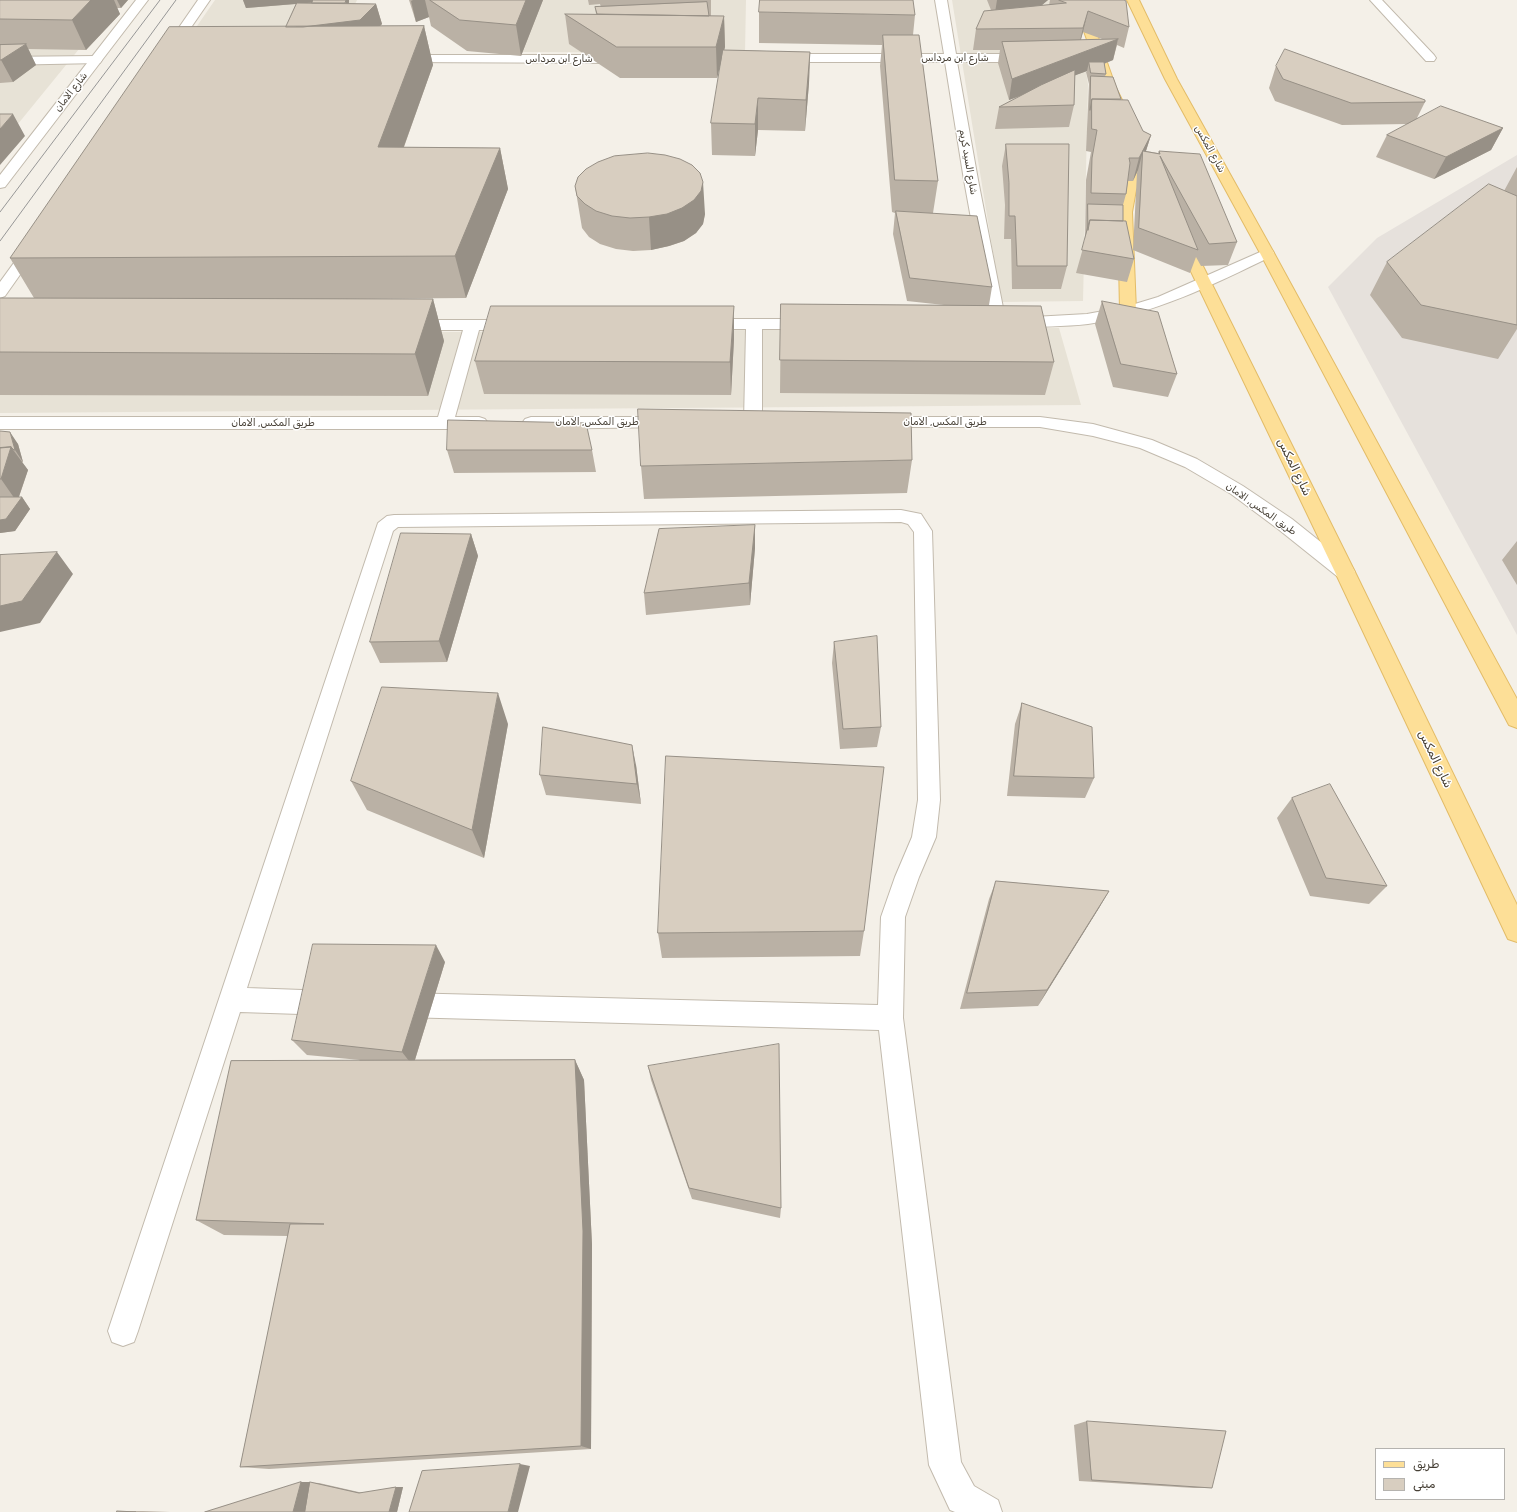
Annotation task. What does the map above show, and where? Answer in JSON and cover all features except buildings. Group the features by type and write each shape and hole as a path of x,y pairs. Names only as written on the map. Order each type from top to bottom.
{"main road":[{"path":"1079,0 1092,58 1110,88 1126,121"},
{"name":"شارع المكس","path":"1133,0 1172,79 1517,719"},
{"path":"1128,311 1125,212 1126,196 1142,152 1153,176"},
{"name":"شارع المكس","path":"1173,218 1517,931"}],"street":[{"name":"شارع الامان","path":"0,184 142,0"},
{"path":"178,60 162,60 204,0"},
{"name":"شارع السيد كريم","path":"941,0 950,58 998,323"},
{"path":"1376,0 1430,58"},
{"path":"507,59 511,44"},
{"name":"شارع ابن مرداس","path":"769,58 1037,58"},
{"name":"شارع ابن مرداس","path":"395,59 629,59"},
{"path":"0,61 96,60"},
{"path":"0,293 41,235"},
{"path":"982,323 1087,319 1128,311 1164,300 1267,253"},
{"path":"400,325 534,324"},
{"path":"691,324 825,324"},
{"path":"753,422 754,324"},
{"path":"445,423 472,325"},
{"name":"طريق المكس, الامان","path":"0,423 492,422"},
{"name":"طريق المكس, الامان","path":"516,422 682,422"},
{"name":"طريق المكس, الامان","path":"864,422 1040,422 1093,430 1146,444 1191,463 1237,490 1285,524 1345,572"},
{"path":"123,1331 232,1000 382,535 388,524 394,522 901,516 914,519 923,531 928,800 924,837 907,877 893,917 890,1018 945,1465 962,1498 986,1512"},
{"path":"232,1000 350,1003"},
{"path":"382,1004 890,1018"}],"shaded area":[{"path":"0,0 119,0 0,146"},
{"path":"215,0 357,0 332,53 179,52"},
{"path":"536,0 746,0 745,53 522,52"},
{"path":"952,0 1061,0 1086,72 1088,84 1083,301 1001,302"},
{"path":"1517,155 1517,635 1328,287 1377,238"},
{"path":"1059,328 1081,405 0,413 0,335"}],"tram line":[{"path":"0,212 160,0"},
{"path":"0,241 176,0"}]}
